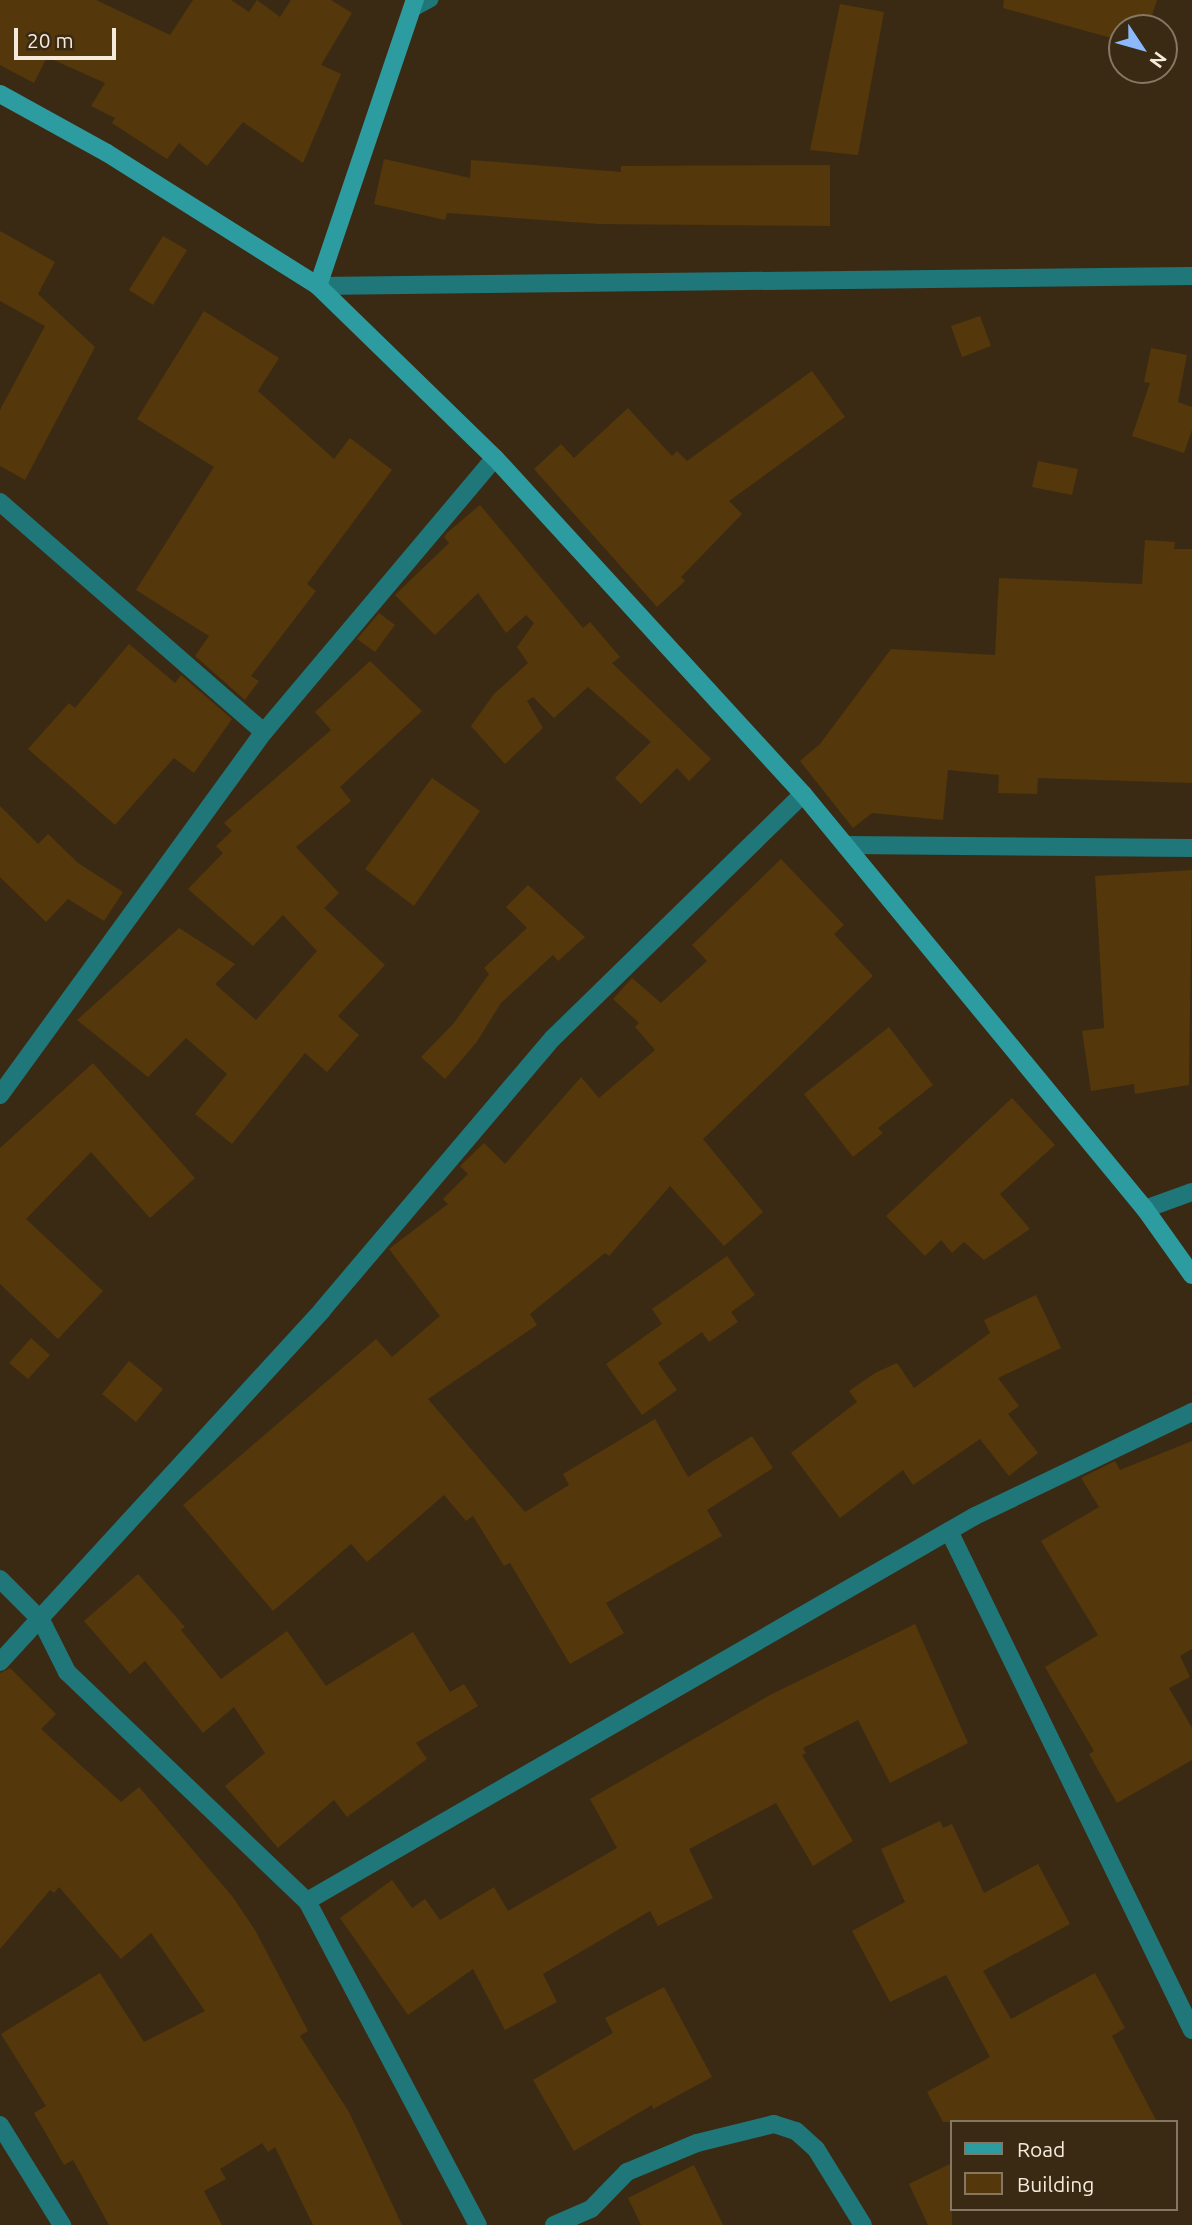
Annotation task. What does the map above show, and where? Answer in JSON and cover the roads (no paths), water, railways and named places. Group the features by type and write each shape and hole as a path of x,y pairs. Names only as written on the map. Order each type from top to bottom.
{"street":[{"path":"318,286 414,5"},
{"path":"0,94 107,153 318,286 495,458 803,794 1145,1209 1192,1275"},
{"path":"318,286 1192,276"},
{"path":"0,1095 264,732 495,458"},
{"path":"0,502 264,732"},
{"path":"0,1662 323,1309 553,1038 803,794"},
{"path":"845,845 1192,848"},
{"path":"1145,1209 1192,1192"},
{"path":"307,1902 950,1531 1192,1412"},
{"path":"950,1531 1192,2030"},
{"path":"0,1579 41,1620 67,1672 307,1902 478,2225"},
{"path":"554,2225 591,2209 627,2172 697,2143 774,2124 796,2131 816,2149 863,2225"},
{"path":"0,2125 62,2225"}],"lane":[{"path":"414,5 431,0"}]}
